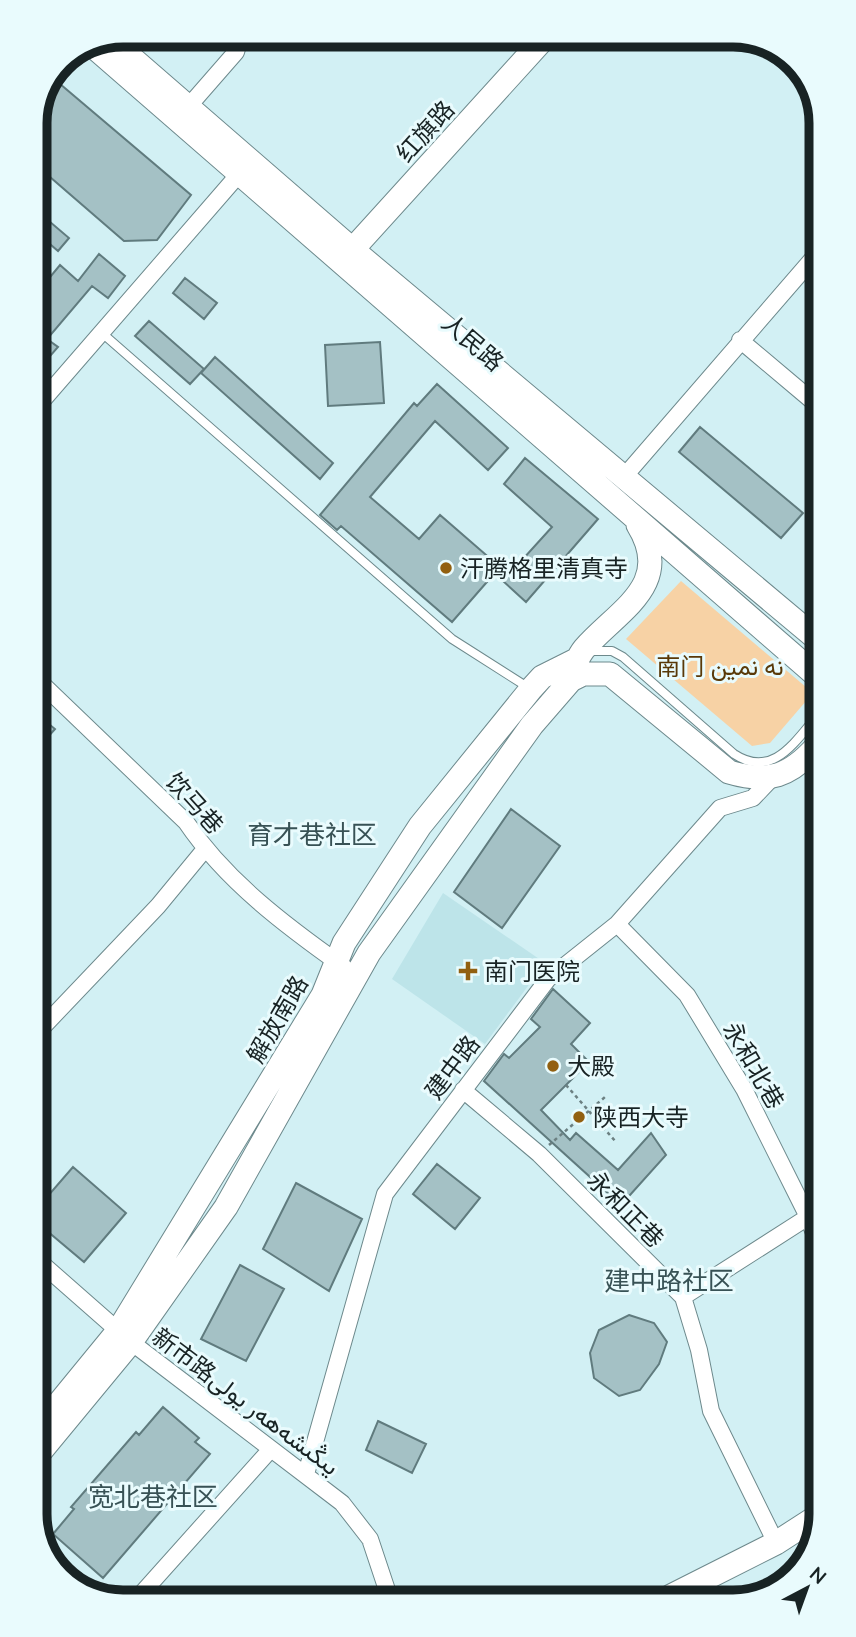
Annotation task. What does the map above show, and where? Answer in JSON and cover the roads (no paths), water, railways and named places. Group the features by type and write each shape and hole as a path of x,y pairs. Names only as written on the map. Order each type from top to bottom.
{"main road":[{"name":"人民路","path":"120,47 188,107 346,256 625,509 809,669"},
{"name":"红旗路","path":"346,256 536,47"},
{"name":"人民路","path":"99,52 239,173 623,478 809,632"},
{"name":"解放南路","path":"562,690 583,650 643,591 649,574 647,538 625,509"},
{"name":"解放南路","path":"47,1419 125,1337 317,1006 344,943 420,826 542,677 578,659"},
{"path":"578,659 601,666 622,682"},
{"name":"解放南路","path":"47,1443 226,1207 356,976 440,850 532,725 562,690 583,674 610,674 729,772 750,779 772,778"},
{"path":"772,778 793,769 809,754"},
{"path":"683,1590 776,1543 808,1522"}],"street":[{"path":"188,107 237,47"},
{"path":"47,395 239,173"},
{"path":"623,478 809,263"},
{"path":"740,340 809,398"},
{"name":"饮马巷","path":"47,689 186,822 205,849 286,926 356,976"},
{"name":"建中路","path":"306,1475 385,1194 548,979 617,924 720,808 753,798 772,778"},
{"path":"47,1023 158,906 205,849"},
{"name":"永和北巷","path":"617,924 687,995 744,1089 808,1217"},
{"name":"永和正巷","path":"463,1090 539,1154 683,1297 699,1350 711,1411 776,1543"},
{"path":"683,1297 808,1217"},
{"name":"新市路يىڭىشەھەر يولى","path":"47,1268 125,1337 342,1503 370,1539 387,1590"},
{"path":"145,1590 271,1449"}],"lane":[{"path":"102,332 452,639 531,689"},
{"path":"578,659 586,651 599,650 623,657 734,754 753,763 765,763 784,754 809,725"}],"place":[{"name":"汗腾格里清真寺","path":"446,568"},
{"name":"南门医院","path":"468,971"},
{"name":"大殿","path":"553,1066"},
{"name":"陕西大寺","path":"579,1117"}],"district":[{"name":"育才巷社区","path":"312,834"},
{"name":"建中路社区","path":"669,1280"},
{"name":"宽北巷社区","path":"153,1496"}],"park label":[{"name":"南门 نە نمين","path":"720,666"}]}
